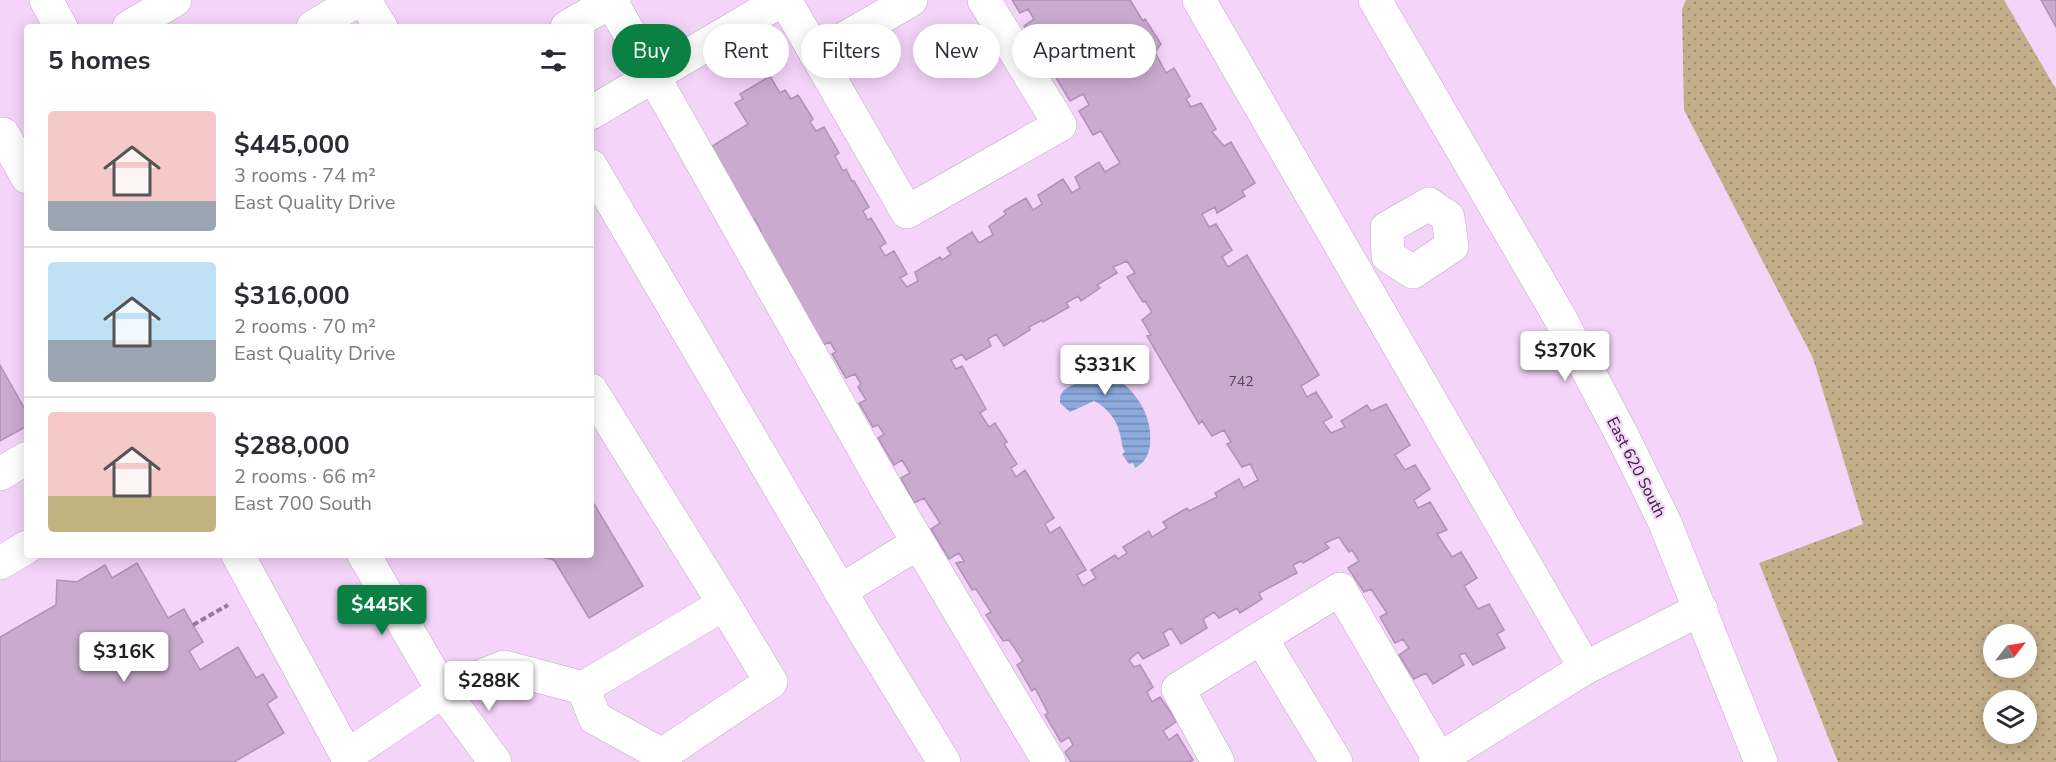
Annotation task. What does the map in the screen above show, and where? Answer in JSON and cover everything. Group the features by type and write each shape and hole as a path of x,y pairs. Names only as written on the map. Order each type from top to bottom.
{"street":[{"path":"46,0 59,24"},
{"path":"134,24 176,0"},
{"path":"318,24 358,0"},
{"path":"364,0 379,24"},
{"path":"691,54 783,0 801,30"},
{"path":"870,24 911,0"},
{"path":"829,78 907,212 1060,125 984,0"},
{"path":"1199,0 1585,668"},
{"name":"East 620 South","path":"1375,0 1559,316 1624,439 1665,523 1761,762"},
{"path":"572,24 612,1 625,24"},
{"path":"594,111 650,78"},
{"path":"654,78 918,543 1048,762"},
{"path":"10,128 24,168"},
{"path":"594,171 840,591 944,762"},
{"path":"1448,217 1488,193"},
{"path":"1429,204 1448,217 1452,246 1440,255 1413,272 1388,256 1387,228 1429,204"},
{"path":"1357,273 1388,256"},
{"path":"583,688 595,718 662,755 771,682 594,395"},
{"path":"0,474 24,460"},
{"path":"840,591 918,543"},
{"path":"0,563 24,549"},
{"path":"240,558 342,759 443,692 504,667 583,688 724,604"},
{"path":"366,558 443,692 495,762"},
{"path":"1218,762 1178,689 1340,589 1437,761 1585,668 1701,609"},
{"path":"1261,638 1336,762"}],"path":[{"path":"193,625 234,602"}],"shaded area":[{"path":"1686,0 2004,0 2056,89 2056,762 1838,762 1759,563 1863,524 1813,358 1684,110 1682,9"}],"water":[{"path":"1097,371 1120,381 1144,409 1150,433 1150,445 1146,458 1135,468 1133,463 1129,464 1122,454 1125,452 1119,429 1111,414 1103,407 1094,401 1070,412 1060,403 1060,396 1064,390"}],"building":[{"path":"1012,0 1130,0 1143,21 1145,19 1148,24 1027,24 1034,19 1028,9 1020,13"},
{"path":"2041,0 2056,0 2056,27"},
{"path":"1156,36 1161,44 1156,51"},
{"path":"1156,54 1166,73 1174,68 1190,96 1186,99 1191,107 1201,103 1216,129 1212,132 1224,146 1231,142 1255,183 1242,191 1245,196 1217,213 1215,207 1202,214 1209,227 1216,224 1232,250 1222,257 1228,267 1247,255 1319,375 1301,386 1307,397 1316,392 1332,417 1323,422 1331,433 1345,427 1341,421 1367,405 1371,411 1386,404 1410,445 1395,455 1405,470 1415,465 1430,489 1414,500 1418,508 1430,502 1447,530 1437,534 1452,557 1461,552 1477,578 1464,586 1478,609 1489,604 1504,630 1497,634 1505,648 1473,665 1465,653 1459,655 1464,665 1433,684 1426,673 1414,679 1399,655 1409,648 1403,639 1395,643 1380,617 1387,613 1371,589 1364,592 1348,568 1359,561 1352,550 1349,552 1339,537 1325,543 1329,548 1303,563 1301,561 1293,565 1297,573 1259,593 1262,599 1240,613 1237,608 1219,618 1214,612 1203,619 1207,628 1181,644 1171,628 1163,633 1169,645 1143,659 1138,652 1129,660 1134,667 1140,665 1153,687 1147,692 1152,702 1160,697 1177,721 1163,731 1169,740 1177,734 1193,760 1189,762 1071,762 1065,752 1073,745 1069,737 1061,742 1045,715 1048,713 1035,688 1032,691 1017,665 1023,661 1009,640 1003,641 986,615 991,612 976,589 972,590 956,563 964,561 959,553 949,559 931,529 940,523 924,498 914,503 901,478 910,473 902,460 894,465 878,438 884,434 878,425 873,427 859,403 866,400 858,387 861,384 855,374 846,378 832,354 836,352 830,342 823,345 759,233 761,231 755,219 751,222 709,148 748,124 735,103 743,99 740,94 767,78 771,78 780,93 785,90 791,99 798,95 813,119 810,122 816,131 824,127 839,153 835,156 843,171 846,169 869,207 863,211 868,220 871,218 886,243 880,247 885,256 894,251 907,274 900,278 907,287 918,281 915,272 940,257 942,260 951,254 947,248 972,232 979,243 993,235 989,226 1006,214 1004,211 1026,198 1033,210 1042,204 1038,195 1063,179 1072,193 1080,188 1075,177 1099,162 1105,172 1120,163 1101,131 1093,135 1079,111 1089,105 1083,94 1070,101 1056,78 1156,78","holes":["1127,261 1135,273 1127,277 1152,312 1142,320 1151,335 1147,336 1199,424 1202,421 1212,436 1224,430 1231,442 1227,444 1242,467 1250,464 1258,480 1244,488 1239,479 1215,493 1217,497 1189,511 1187,508 1163,522 1167,528 1152,537 1149,531 1123,547 1127,553 1118,559 1115,555 1091,570 1096,578 1083,586 1077,575 1086,570 1060,527 1050,533 1045,524 1054,518 1025,470 1016,477 1011,468 1017,464 1004,444 1007,442 995,423 989,427 980,413 986,409 962,366 956,369 951,360 962,354 966,360 991,346 988,339 996,334 1004,346 1030,330 1029,327 1069,307 1066,303 1078,296 1081,301 1100,288 1097,285 1117,273 1113,267"]},
{"path":"0,365 24,408 24,428 0,441"},
{"path":"594,504 643,586 589,618 554,560 546,558 594,558"},
{"path":"137,563 168,618 184,609 203,642 189,651 200,670 238,647 256,678 263,674 277,697 267,704 284,733 234,762 0,762 0,637 56,605 57,580 77,582 105,565 112,578"}]}
